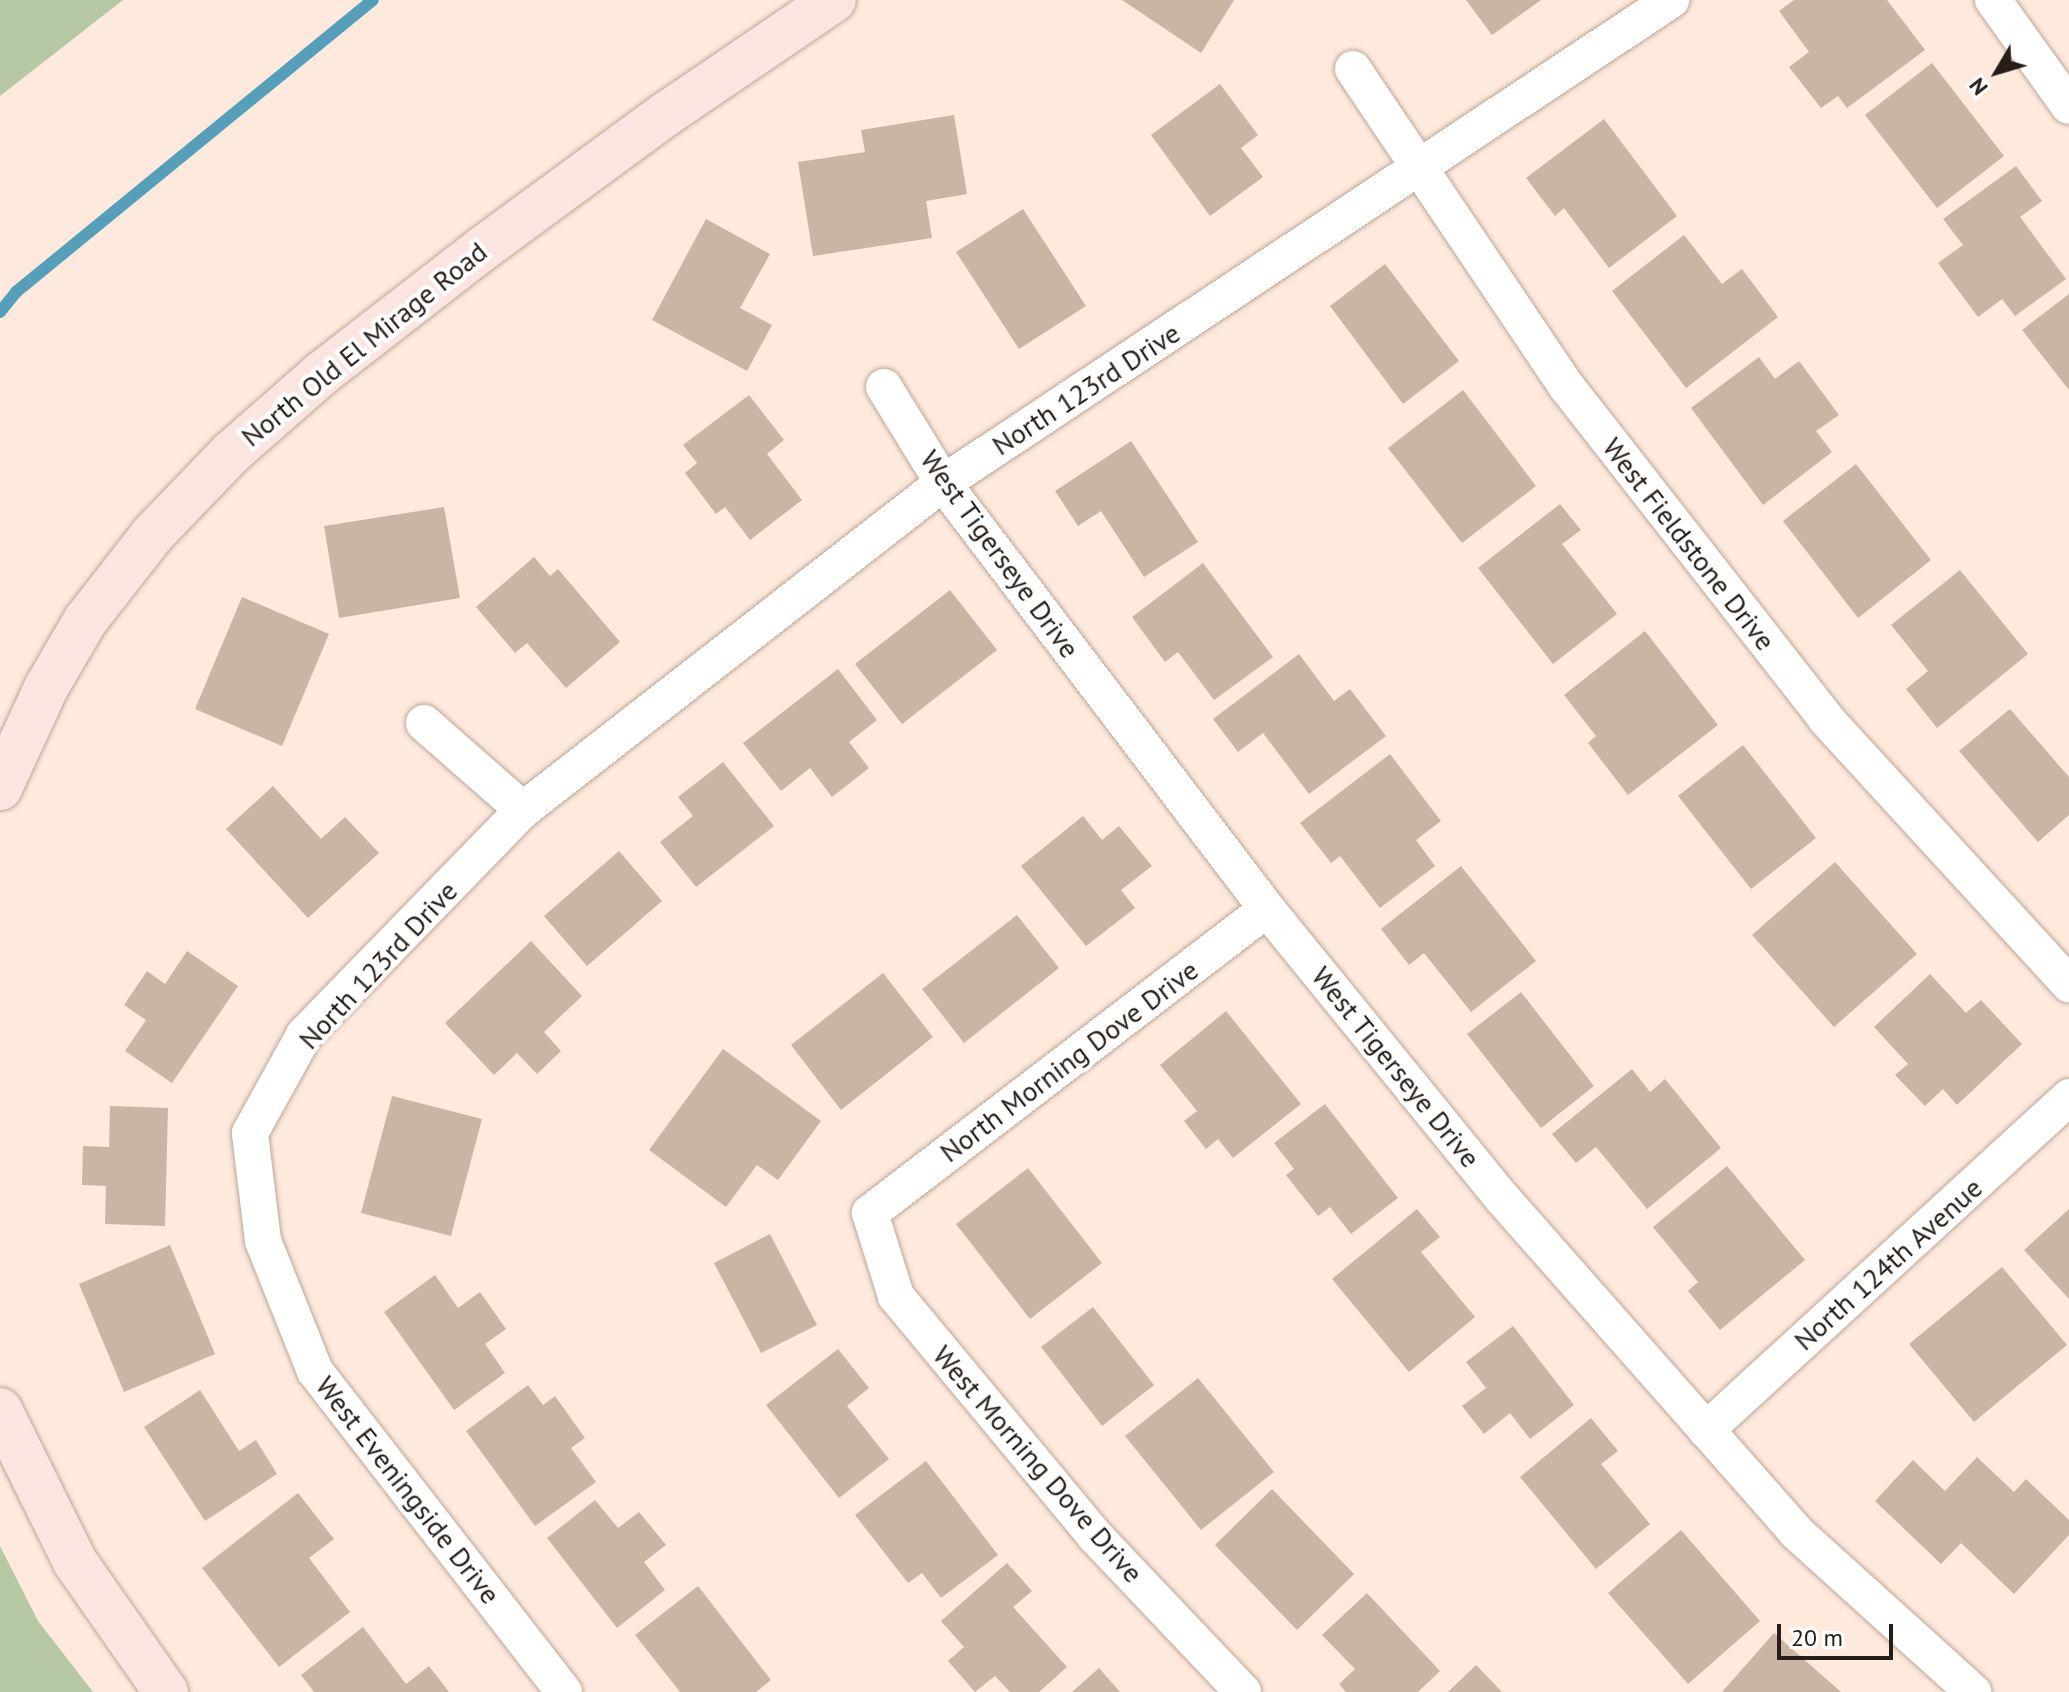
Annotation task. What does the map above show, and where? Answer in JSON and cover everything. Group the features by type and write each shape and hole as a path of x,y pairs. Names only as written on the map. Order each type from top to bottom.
{"street":[{"name":"North Old El Mirage Road","path":"0,788 46,688 100,599 153,534 231,453 482,249 666,114 834,0"},
{"name":"North 123rd Drive","path":"250,1133 304,1035 523,810 943,483 1671,0"},
{"path":"1993,0 2069,106"},
{"name":"West Fieldstone Drive","path":"1353,69 1418,170 1567,387 1826,719 2069,984"},
{"name":"West Tigerseye Drive","path":"884,387 943,483 1267,909 1502,1198 1796,1532 1973,1692"},
{"path":"424,723 523,810"},
{"name":"North Morning Dove Drive","path":"870,1213 1267,909"},
{"name":"North 124th Avenue","path":"1706,1430 2069,1097"},
{"name":"West Eveningside Drive","path":"250,1133 263,1241 315,1371 564,1692"},
{"name":"West Morning Dove Drive","path":"870,1213 896,1296 1095,1536 1243,1692"},
{"path":"0,1410 75,1562 166,1692"}],"green space":[{"path":"0,0 123,0 0,96"},
{"path":"0,1546 38,1621 93,1692 0,1692"}],"building":[{"path":"1122,0 1234,0 1201,53"},
{"path":"1466,0 1541,0 1492,35"},
{"path":"1794,0 1887,0 1925,50 1847,108 1838,96 1821,108 1789,67 1809,52 1779,11"},
{"path":"1932,63 2004,156 1937,208 1865,115"},
{"path":"1220,84 1258,135 1241,148 1263,177 1210,216 1151,135"},
{"path":"954,115 967,194 926,201 932,238 813,256 798,162 865,152 861,130"},
{"path":"1604,119 1677,216 1609,268 1564,208 1555,216 1526,178"},
{"path":"2016,166 2042,201 2020,217 2066,279 2015,316 2002,299 1978,317 1938,263 1963,245 1943,219"},
{"path":"1023,209 1086,306 1019,349 956,252"},
{"path":"706,219 770,254 740,308 772,325 747,371 652,320"},
{"path":"1684,235 1722,284 1742,269 1778,317 1686,388 1612,291"},
{"path":"1385,264 1459,361 1403,404 1330,306"},
{"path":"2069,294 2069,390 2022,330"},
{"path":"1759,357 1775,379 1799,361 1839,415 1816,431 1832,452 1763,505 1691,408"},
{"path":"1463,390 1536,486 1462,543 1388,448"},
{"path":"749,395 784,440 767,454 802,500 750,540 725,507 716,514 685,473 697,463 683,445"},
{"path":"1131,441 1198,542 1144,577 1101,511 1078,526 1055,491"},
{"path":"1856,464 1931,560 1858,618 1783,521"},
{"path":"1560,504 1581,530 1562,544 1617,614 1553,664 1478,568"},
{"path":"444,507 460,598 339,618 324,526"},
{"path":"534,557 550,576 558,569 620,642 566,688 527,643 515,653 476,607"},
{"path":"1203,563 1273,657 1214,700 1178,652 1165,662 1132,617"},
{"path":"1960,570 2028,654 1937,728 1906,689 1928,671 1891,625"},
{"path":"950,590 997,650 902,724 855,664"},
{"path":"242,597 329,634 282,746 195,709"},
{"path":"1645,631 1718,725 1628,795 1588,743 1596,736 1564,695"},
{"path":"1299,654 1334,701 1350,689 1386,736 1309,794 1263,733 1238,752 1213,719"},
{"path":"838,669 877,720 849,742 869,768 832,797 810,768 781,791 743,743"},
{"path":"2010,709 2069,777 2069,815 2038,842 1959,751"},
{"path":"1743,745 1816,838 1751,889 1678,796"},
{"path":"1390,754 1441,821 1416,840 1435,866 1380,908 1340,856 1331,863 1300,823"},
{"path":"723,762 774,826 696,887 660,842 693,816 678,797"},
{"path":"273,786 321,839 345,817 379,853 308,918 226,829"},
{"path":"1083,816 1102,840 1119,826 1152,866 1121,890 1135,908 1086,946 1021,866"},
{"path":"619,851 662,901 587,966 544,916"},
{"path":"1835,862 1917,954 1834,1027 1752,935"},
{"path":"1461,866 1536,961 1471,1012 1424,953 1409,965 1381,929"},
{"path":"1017,915 1059,968 964,1043 922,989"},
{"path":"531,941 582,996 544,1032 561,1051 537,1074 517,1053 494,1075 445,1023"},
{"path":"187,951 238,986 172,1083 125,1051 146,1020 124,1005 147,971 165,984"},
{"path":"883,973 933,1037 841,1110 791,1045"},
{"path":"1930,974 1966,1013 1981,1000 2022,1044 1957,1105 1943,1089 1925,1106 1895,1075 1908,1064 1874,1027"},
{"path":"1521,992 1594,1086 1541,1128 1467,1034"},
{"path":"1226,1011 1301,1104 1233,1158 1218,1139 1206,1149 1184,1121 1197,1111 1160,1065"},
{"path":"723,1049 821,1121 778,1180 757,1165 726,1207 649,1150"},
{"path":"1632,1069 1650,1092 1665,1079 1721,1148 1647,1209 1596,1147 1576,1163 1552,1134"},
{"path":"392,1096 482,1119 451,1236 361,1213"},
{"path":"1325,1104 1398,1198 1351,1234 1330,1207 1318,1216 1286,1175 1294,1169 1274,1143"},
{"path":"110,1106 168,1108 165,1226 105,1224 106,1186 82,1185 83,1146 109,1147"},
{"path":"1727,1166 1805,1260 1720,1330 1688,1291 1698,1282 1653,1227"},
{"path":"1028,1168 1102,1263 1030,1319 956,1224"},
{"path":"1417,1209 1440,1237 1421,1252 1475,1317 1409,1372 1332,1279"},
{"path":"2069,1209 2069,1299 2024,1250"},
{"path":"770,1234 817,1325 761,1353 714,1263"},
{"path":"170,1245 215,1354 124,1392 79,1284"},
{"path":"2002,1267 2067,1345 1974,1422 1909,1344"},
{"path":"435,1275 458,1308 480,1292 506,1329 485,1344 505,1373 454,1410 384,1312"},
{"path":"1093,1307 1154,1385 1102,1426 1041,1347"},
{"path":"1513,1326 1574,1405 1530,1439 1510,1413 1484,1434 1462,1406 1486,1388 1466,1362"},
{"path":"838,1349 869,1388 847,1406 889,1459 839,1498 766,1405"},
{"path":"1198,1378 1274,1472 1201,1530 1125,1436"},
{"path":"528,1385 543,1405 555,1396 585,1438 571,1448 596,1482 535,1526 466,1431"},
{"path":"200,1390 239,1451 256,1440 277,1474 205,1521 144,1427"},
{"path":"1591,1418 1618,1451 1601,1464 1650,1524 1596,1569 1520,1477"},
{"path":"1977,1457 2014,1492 2026,1479 2069,1520 2069,1535 2014,1594 1961,1543 1941,1564 1875,1501 1913,1460 1945,1491"},
{"path":"926,1461 998,1555 941,1598 922,1573 908,1583 855,1515"},
{"path":"1272,1489 1354,1574 1297,1630 1215,1545"},
{"path":"298,1493 334,1539 309,1558 350,1612 279,1667 202,1568"},
{"path":"595,1500 618,1528 639,1512 666,1545 644,1562 665,1590 617,1628 547,1538"},
{"path":"1681,1530 1760,1621 1688,1684 1608,1593"},
{"path":"1007,1563 1032,1591 1013,1607 1067,1667 1039,1692 1010,1692 995,1676 975,1692 948,1661 964,1647 941,1621"},
{"path":"698,1586 771,1680 756,1692 680,1692 635,1635"},
{"path":"1367,1593 1440,1671 1418,1692 1346,1692 1339,1684 1355,1669 1322,1635"},
{"path":"363,1627 406,1684 429,1666 449,1692 314,1692 301,1675"},
{"path":"1774,1633 1841,1692 1722,1692"},
{"path":"1476,1665 1502,1692 1448,1692"},
{"path":"1099,1668 1120,1692 1072,1692"}],"waterway":[{"path":"0,312 16,292 373,0"}]}
